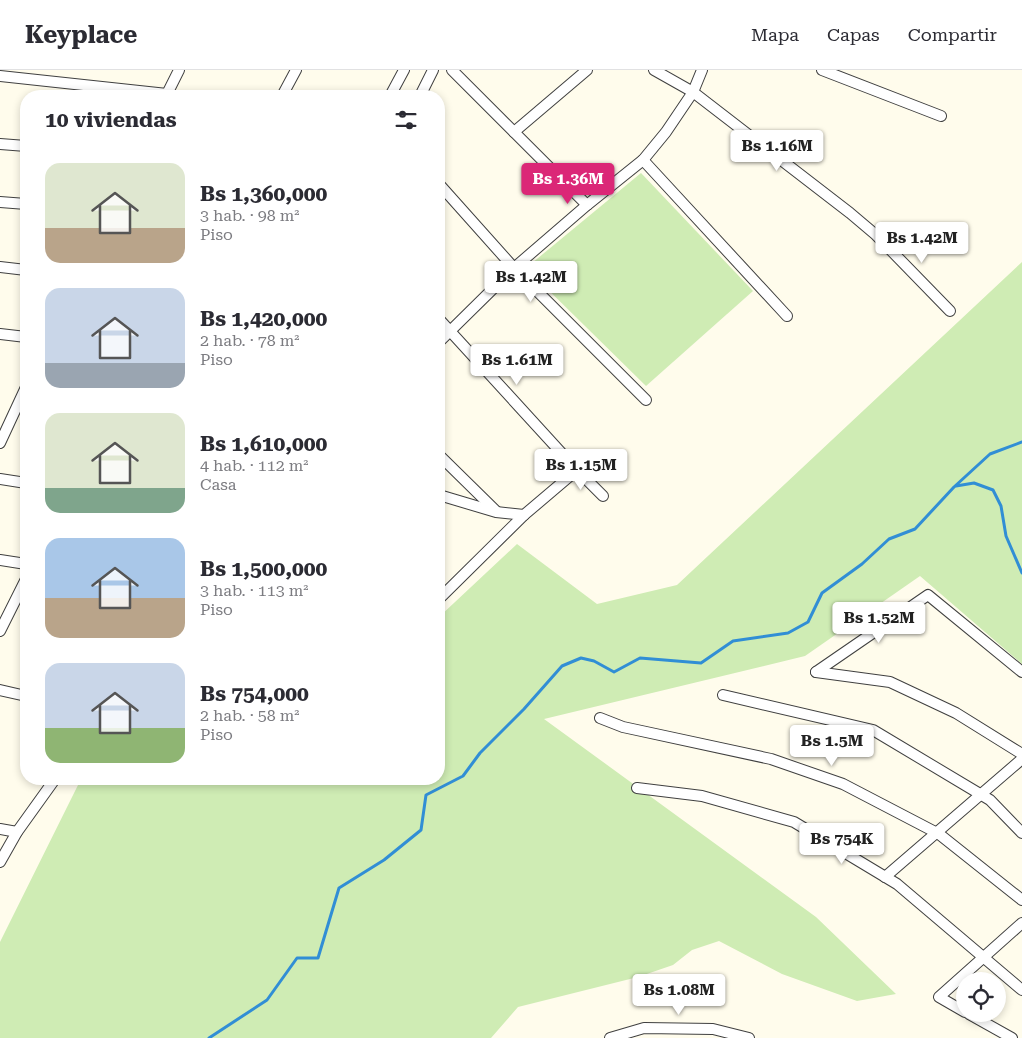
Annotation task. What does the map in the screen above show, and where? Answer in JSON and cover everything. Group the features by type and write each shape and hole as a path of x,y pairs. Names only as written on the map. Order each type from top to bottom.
{"street":[{"path":"169,90 179,70"},
{"path":"285,90 296,70"},
{"path":"393,90 404,70"},
{"path":"423,90 432,70"},
{"path":"452,70 587,205"},
{"path":"514,132 587,70"},
{"path":"654,70 693,92 850,213 876,235 950,311"},
{"path":"445,336 514,268 643,160 666,132 693,92 702,70"},
{"path":"822,70 941,116"},
{"path":"0,76 123,90"},
{"path":"0,144 20,146"},
{"path":"643,160 787,316"},
{"path":"445,191 514,268 646,400"},
{"path":"0,202 20,204"},
{"path":"0,267 20,269"},
{"path":"445,326 603,496"},
{"path":"0,334 20,336"},
{"path":"0,443 20,400"},
{"path":"445,460 496,512"},
{"path":"445,593 524,515 577,470"},
{"path":"0,479 20,482"},
{"path":"445,497 496,512 524,515"},
{"path":"0,560 20,563"},
{"path":"0,631 20,592"},
{"path":"1022,672 928,595 816,672 890,682 956,714 1022,754"},
{"path":"0,690 20,695"},
{"path":"723,695 873,730 990,800 1022,833"},
{"path":"600,718 623,727 771,759 843,784 936,832 1022,900"},
{"path":"885,877 1022,759"},
{"path":"0,862 17,832 51,785"},
{"path":"637,788 702,796 794,822 897,884 1022,990"},
{"path":"0,829 17,832"},
{"path":"967,972 1022,923"},
{"path":"956,982 939,997 956,1007"},
{"path":"983,1022 1012,1038"},
{"path":"610,1038 644,1028 713,1029 749,1038"},
{"path":"713,1029 722,1038"}],"green space":[{"path":"641,173 753,291 646,386 526,268"},
{"path":"1022,262 1022,664 920,576 805,656 544,719 816,917 896,994 857,1001 782,974 719,941 692,950 673,965 638,977 518,1007 491,1038 0,1038 0,942 78,785 445,785 445,611 517,544 597,604 677,585"}],"waterway":[{"path":"209,1038 267,1000 297,958 318,958 339,888 384,860 421,830 426,795 463,776 480,753 524,709 562,666 581,658 594,661 614,672 640,658 701,663 733,641 788,633 808,622 822,593 862,564 889,539 915,529 954,487 990,454 1022,442"},
{"path":"956,486 974,483 993,490 1001,506 1006,536 1022,573"}]}
